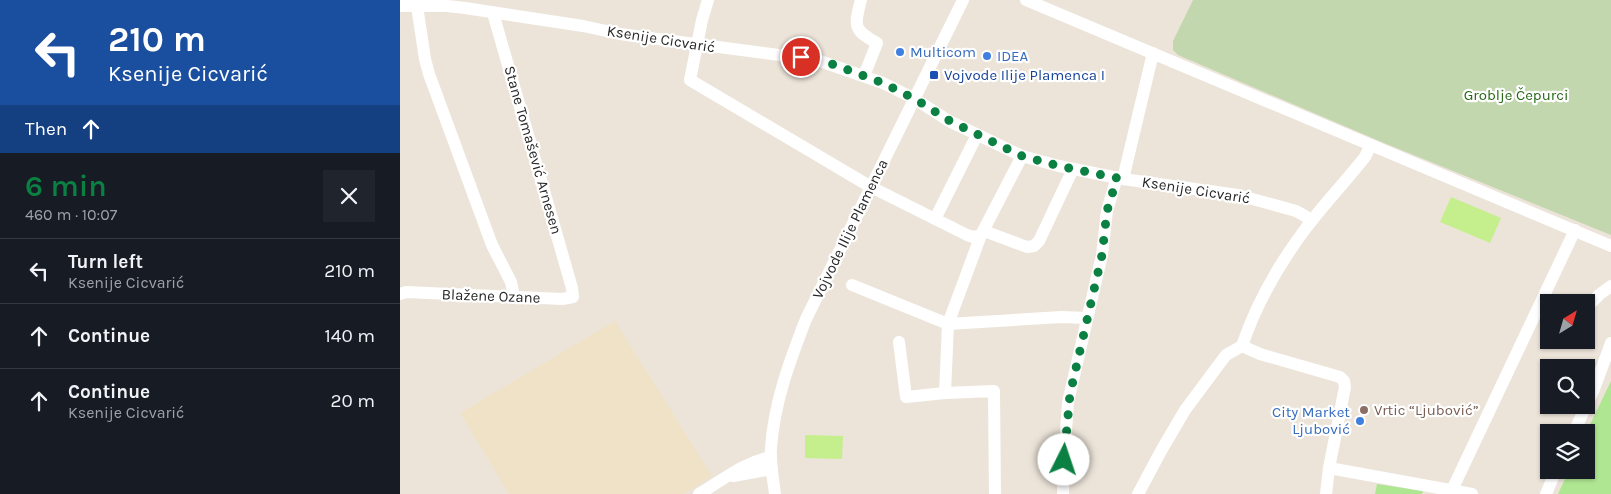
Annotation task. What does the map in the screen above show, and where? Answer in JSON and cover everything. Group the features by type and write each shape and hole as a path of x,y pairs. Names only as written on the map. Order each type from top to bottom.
{"street":[{"path":"708,0 690,80 871,187 973,237 983,233 1027,247 1034,246 1039,241 1073,169"},
{"path":"861,0 855,21 858,31 877,43 864,76"},
{"name":"Vojvode Ilije Plamenca","path":"775,494 772,463 774,424 792,354 806,319 963,0"},
{"path":"1026,0 1611,246"},
{"name":"Ksenije Cicvarić","path":"400,6 447,6 697,45 817,60 883,83 915,99 938,115 1022,156 1073,169 1120,178 1238,195 1296,211 1312,220"},
{"path":"418,6 425,59 429,74 498,262 511,282 514,296"},
{"name":"Stane Tomašević Arnesen","path":"493,13 572,288"},
{"path":"1063,494 1068,402 1102,255 1107,211 1120,178 1153,54"},
{"path":"935,219 977,135"},
{"path":"1138,494 1160,451 1185,410 1226,355 1242,346 1256,308 1294,245 1312,220 1360,163 1372,145"},
{"path":"945,393 948,324 983,233 1022,156"},
{"path":"1550,294 1575,230"},
{"path":"852,285 948,324 1061,317 1087,318"},
{"path":"1595,299 1611,286"},
{"name":"Blažene Ozane","path":"400,294 406,292 569,298 573,297 572,288"},
{"path":"1452,490 1540,317"},
{"path":"899,342 906,397 994,391 994,494"},
{"path":"1578,424 1594,389 1611,343"},
{"path":"1242,346 1260,354 1340,377 1344,380 1345,387 1329,468 1326,494"},
{"path":"699,494 754,461 772,463"},
{"path":"1329,468 1472,494"},
{"path":"1546,494 1552,479"}],"shaded area":[{"path":"615,321 712,476 684,494 509,494 460,413"}],"green space":[{"name":"Groblje Čepurci","path":"1193,0 1611,0 1611,235 1384,143 1178,55 1173,50 1173,41"},
{"path":"1451,197 1501,218 1490,243 1440,222"},
{"path":"1611,381 1611,494 1558,494 1565,479 1595,479 1595,424 1590,424"},
{"path":"805,435 843,436 842,459 805,458"},
{"path":"1377,484 1423,491 1422,494 1375,494"}],"place":[{"name":"Multicom","path":"900,52"},
{"name":"IDEA","path":"987,56"},
{"name":"Vojvode Ilije Plamenca I","path":"934,75"},
{"name":"Vrtic “Ljubović”","path":"1364,410"},
{"name":"City Market Ljubović","path":"1360,421"}],"route":[{"path":"801,57 832,64 883,83 915,99 938,115 1022,156 1117,178 1107,211 1102,255 1070,394 1064,460"}]}
